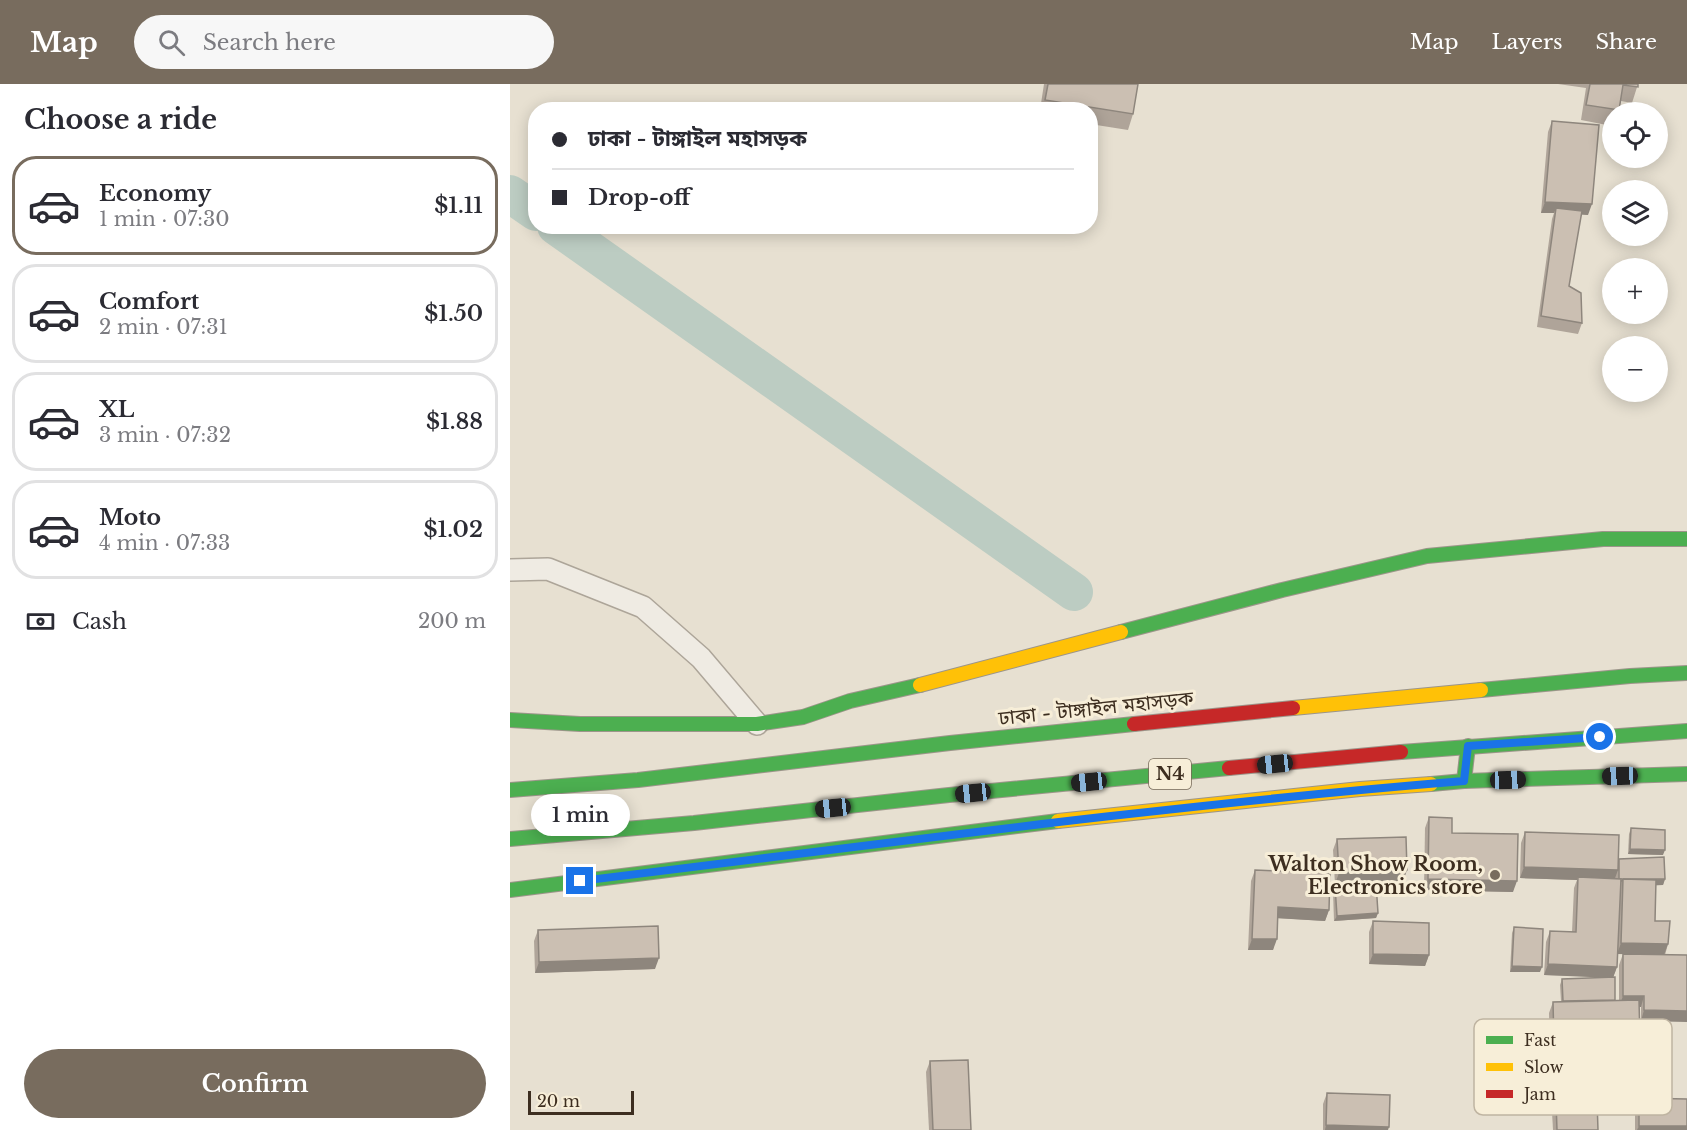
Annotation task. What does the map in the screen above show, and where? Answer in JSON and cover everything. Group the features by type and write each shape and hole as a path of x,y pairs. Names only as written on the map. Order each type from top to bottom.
{"main road":[{"path":"510,720 580,724 757,724 803,717 850,701 932,682 1271,592 1427,556 1604,538 1687,538"},
{"name":"ঢাকা - টাঙ্গাইল মহাসড়ক","path":"510,790 638,780 950,743 1389,698 1687,673"},
{"name":"N4","path":"510,839 694,823 949,795 1391,753 1687,731"},
{"path":"1464,781 1468,746"},
{"path":"510,890 1090,817 1359,789 1464,781 1687,774"}],"lane":[{"path":"510,570 548,569 643,607 701,658 757,724"}],"building":[{"path":"1048,84 1138,84 1133,114 1098,108 1098,102 1045,100"},
{"path":"1590,84 1638,84 1638,87 1623,85 1620,102 1602,102 1602,107 1586,105"},
{"path":"1552,121 1599,125 1592,204 1545,202"},
{"path":"1556,208 1582,211 1569,286 1581,293 1582,323 1541,316"},
{"path":"1429,817 1452,818 1452,833 1518,834 1517,881 1428,879"},
{"path":"1631,828 1665,830 1665,850 1630,849"},
{"path":"1525,832 1619,835 1618,870 1524,867"},
{"path":"1406,837 1407,870 1339,873 1337,839"},
{"path":"1664,857 1665,879 1623,879 1620,881 1619,859"},
{"path":"1255,870 1330,873 1329,910 1278,907 1277,939 1252,939"},
{"path":"1578,877 1621,879 1617,967 1548,964 1550,931 1576,932"},
{"path":"1623,879 1656,880 1655,921 1670,921 1668,944 1621,943"},
{"path":"1376,883 1378,913 1337,916 1335,886"},
{"path":"1373,921 1429,923 1429,955 1373,954"},
{"path":"658,926 659,958 539,962 538,930"},
{"path":"1514,927 1543,929 1542,967 1512,966"},
{"path":"1623,954 1687,955 1687,1011 1644,1010 1644,996 1623,996"},
{"path":"1615,977 1615,1000 1563,1001 1562,979"},
{"path":"1639,1000 1639,1019 1553,1019 1553,1002"},
{"path":"968,1060 971,1130 933,1130 930,1061"},
{"path":"1327,1093 1390,1095 1389,1127 1326,1125"},
{"path":"1672,1099 1687,1099 1687,1126 1639,1126 1639,1115 1672,1115"},
{"path":"1556,1115 1598,1115 1598,1130 1557,1130"}],"waterway":[{"path":"510,194 528,206"},
{"path":"567,234 1074,592"}],"traffic: fast":[{"path":"1121,632 1282,590 1427,556 1603,539 1687,539"},
{"path":"1481,690 1687,673"},
{"path":"510,720 580,724 757,724 803,717 850,701 920,685"},
{"path":"510,790 638,780 1134,724"},
{"path":"1401,752 1687,731"},
{"path":"1464,781 1468,746"},
{"path":"510,839 694,823 1229,768"},
{"path":"1431,784 1687,774"},
{"path":"510,890 1058,821"}],"traffic: slow":[{"path":"920,685 1121,632"},
{"path":"1293,708 1481,690"},
{"path":"1058,821 1360,789 1431,784"}],"traffic: jam":[{"path":"1134,724 1293,708"},
{"path":"1229,768 1401,752"}],"place":[{"name":"Walton Show Room, Electronics store","path":"1495,875"}],"route":[{"path":"580,881 1090,817 1359,789 1464,781 1468,746 1600,737"}]}
